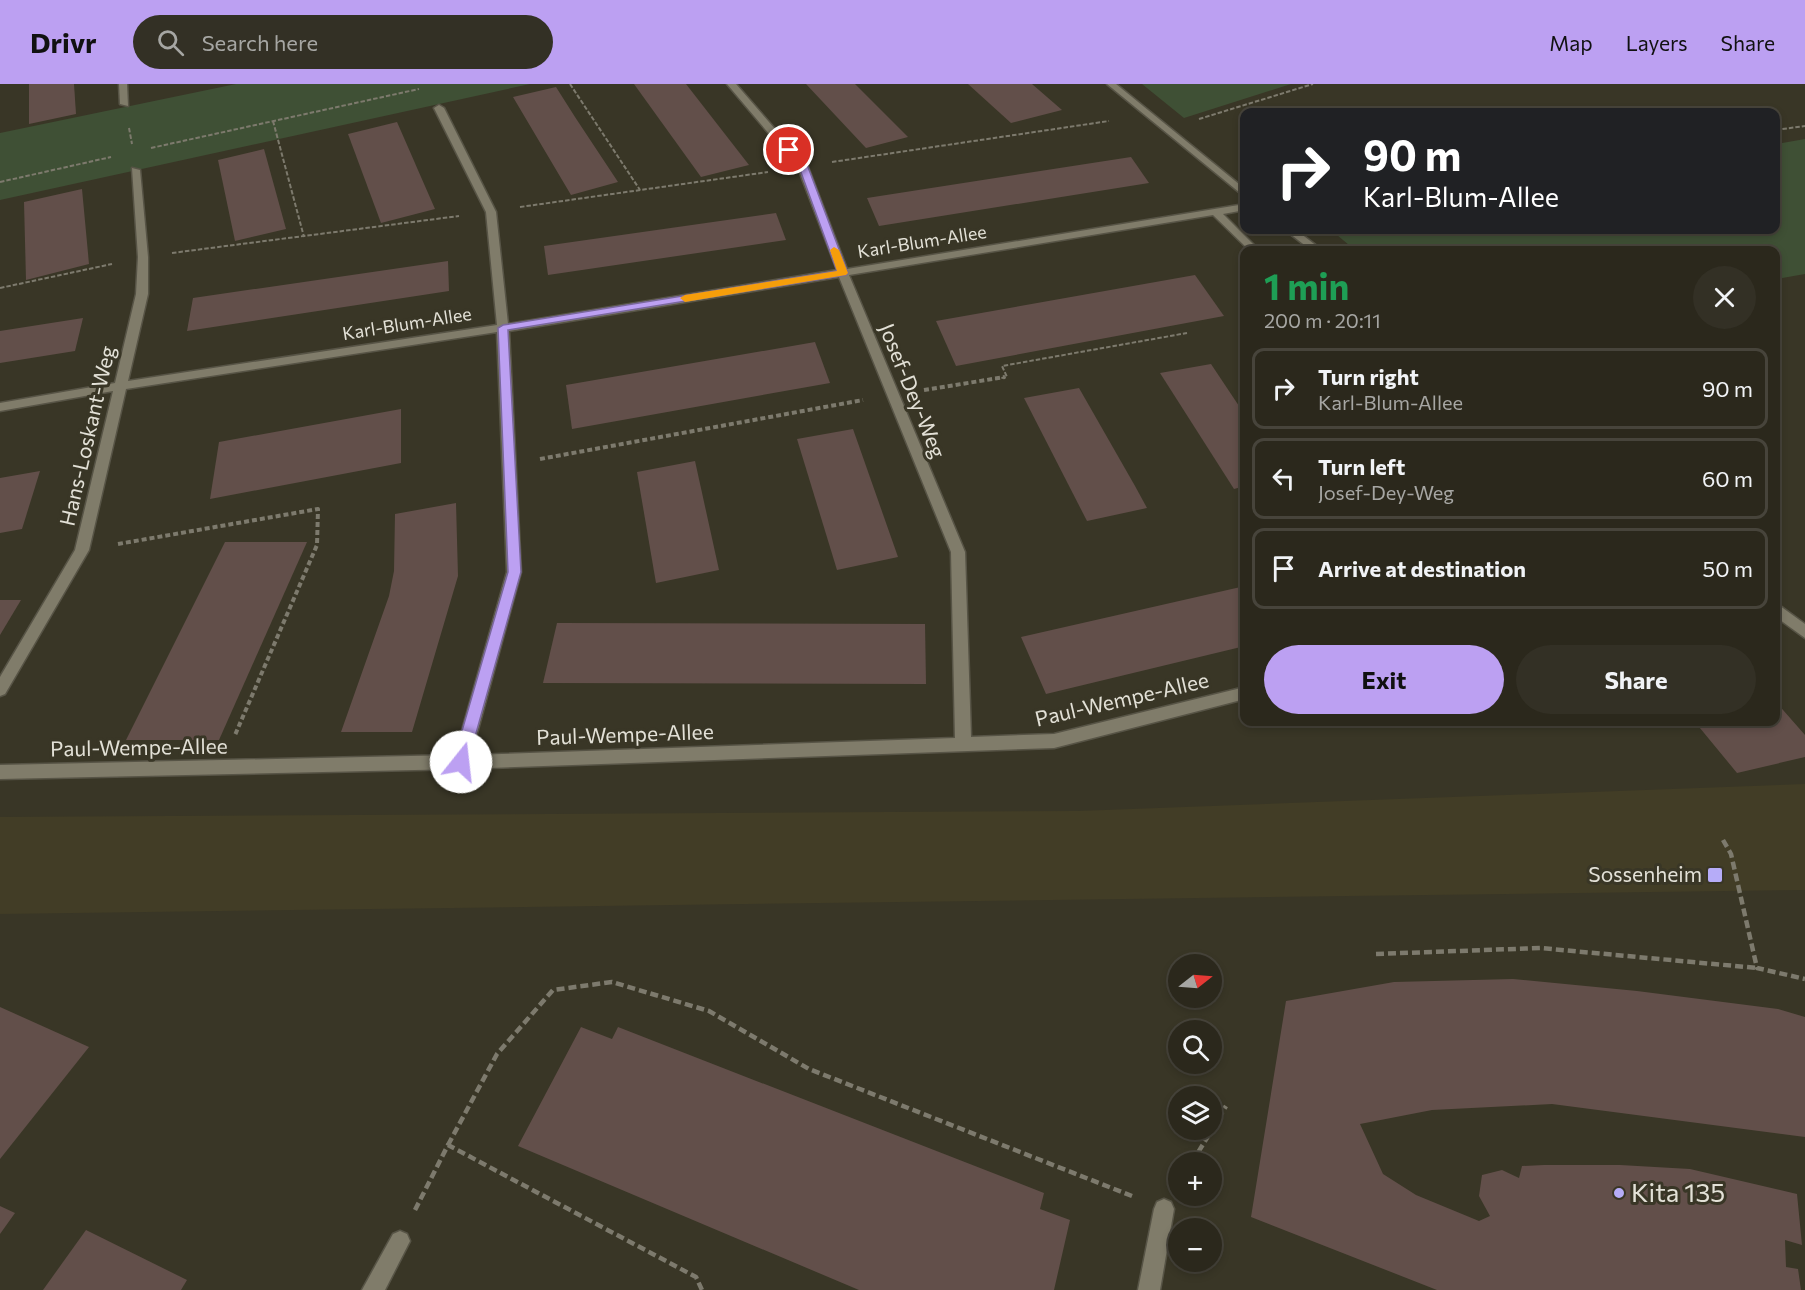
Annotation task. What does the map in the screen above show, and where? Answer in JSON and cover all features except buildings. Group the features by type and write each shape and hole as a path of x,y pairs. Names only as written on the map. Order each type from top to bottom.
{"street":[{"path":"123,84 125,104"},
{"name":"Josef-Dey-Weg","path":"731,84 803,167 843,273 958,552 963,744"},
{"path":"1111,84 1240,190"},
{"path":"438,108 491,212 503,328 514,572 461,762"},
{"name":"Hans-Loskant-Weg","path":"0,690 82,550 142,294 143,257 135,170"},
{"name":"Karl-Blum-Allee","path":"0,407 1240,208"},
{"path":"1217,213 1250,246"},
{"path":"1295,234 1312,246"},
{"path":"1780,612 1805,632"},
{"name":"Paul-Wempe-Allee","path":"0,772 461,762 1054,741 1240,694"},
{"path":"1149,1290 1164,1209"},
{"path":"373,1290 400,1241"}],"path":[{"path":"570,84 640,190"},
{"path":"1167,129 1313,84"},
{"path":"0,182 428,87"},
{"path":"125,104 135,170"},
{"path":"0,288 143,257 491,212 1149,115"},
{"path":"273,121 304,237"},
{"path":"1780,129 1805,126"},
{"path":"510,464 893,394 1007,377 1002,366 1187,333"},
{"path":"82,550 318,509 317,545 221,768"},
{"path":"1723,840 1731,854 1757,968"},
{"path":"1376,954 1540,948 1757,968 1805,979"},
{"path":"400,1241 497,1054 553,990 612,982 709,1011 809,1069 1164,1209"},
{"path":"1222,1113 1226,1106"},
{"path":"448,1145 696,1277 702,1290"}],"shaded area":[{"path":"1805,784 1805,890 0,914 0,817 1078,811"}],"green space":[{"path":"236,84 530,84 0,200 0,133"},
{"path":"1142,84 1291,84 1184,118"},
{"path":"1805,139 1805,274 1780,278 1780,246 1350,246 1336,234 1780,234 1780,143"}],"slow traffic":[{"path":"685,298 843,273 834,250"}],"place":[{"name":"Sossenheim","path":"1715,875"},
{"name":"Kita 135","path":"1619,1193"}],"route":[{"path":"461,762 514,572 503,328 843,273 803,167 789,150"}]}
